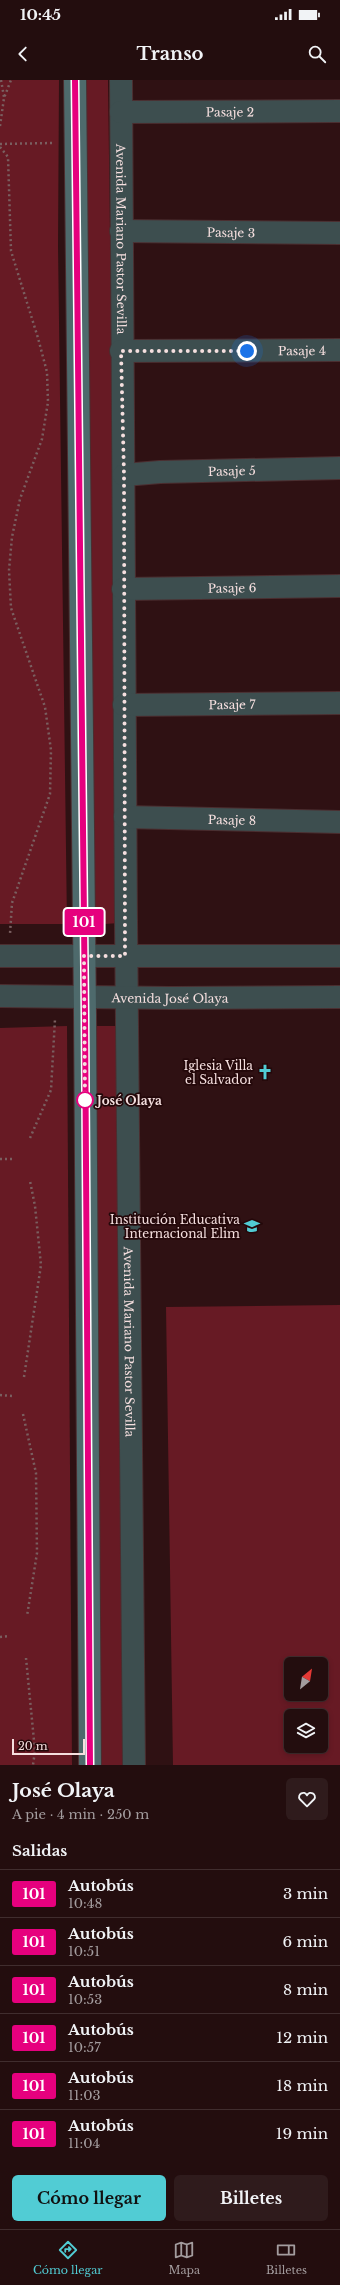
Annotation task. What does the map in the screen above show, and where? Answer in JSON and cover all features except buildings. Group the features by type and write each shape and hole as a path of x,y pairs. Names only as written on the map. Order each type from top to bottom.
{"main road":[{"path":"74,80 84,956 90,1765"}],"street":[{"name":"Avenida Mariano Pastor Sevilla","path":"121,80 121,351 124,475 123,589 125,956 134,1765"},
{"name":"Pasaje 2","path":"121,112 340,111"},
{"name":"Pasaje 3","path":"121,230 340,233"},
{"name":"Pasaje 4","path":"121,351 340,350"},
{"name":"Pasaje 5","path":"124,475 160,472 340,468"},
{"name":"Pasaje 6","path":"123,589 340,586"},
{"name":"Pasaje 7","path":"124,705 340,704"},
{"name":"Pasaje 8","path":"125,817 340,822"},
{"path":"0,956 340,956"},
{"name":"Avenida José Olaya","path":"0,996 126,998 340,997"}],"path":[{"path":"1,80 4,98"},
{"path":"0,126 4,98 11,80"},
{"path":"0,144 75,143"},
{"path":"0,147 8,157 11,252 47,372 48,402 42,439 20,499 12,537 9,570 11,608 45,706 51,750 50,794 12,903 10,937"},
{"path":"30,1138 51,1090 56,1015"},
{"path":"0,1159 13,1159"},
{"path":"24,1377 41,1265 35,1206 30,1181"},
{"path":"0,1395 13,1396"},
{"path":"23,1414 36,1473 37,1553 27,1616"},
{"path":"0,1637 10,1636"},
{"path":"26,1658 35,1752 33,1765"}],"shaded area":[{"path":"0,80 59,80 58,246 67,924 0,924"},
{"path":"85,80 108,80 119,923 91,925"},
{"path":"67,1026 72,1765 0,1765 0,1028"},
{"path":"93,1026 119,1026 125,1765 99,1765"},
{"path":"340,1305 340,1765 173,1765 166,1307"}],"bus line":[{"name":"101","path":"75,80 85,1014 90,1765"}],"place":[{"name":"Iglesia Villa el Salvador","path":"265,1072"},
{"name":"José Olaya","path":"85,1100"},
{"name":"Institución Educativa Internacional Elim","path":"252,1226"}],"route":[{"path":"85,1100 84,956 125,956 123,589 124,475 121,351 247,351"}]}
